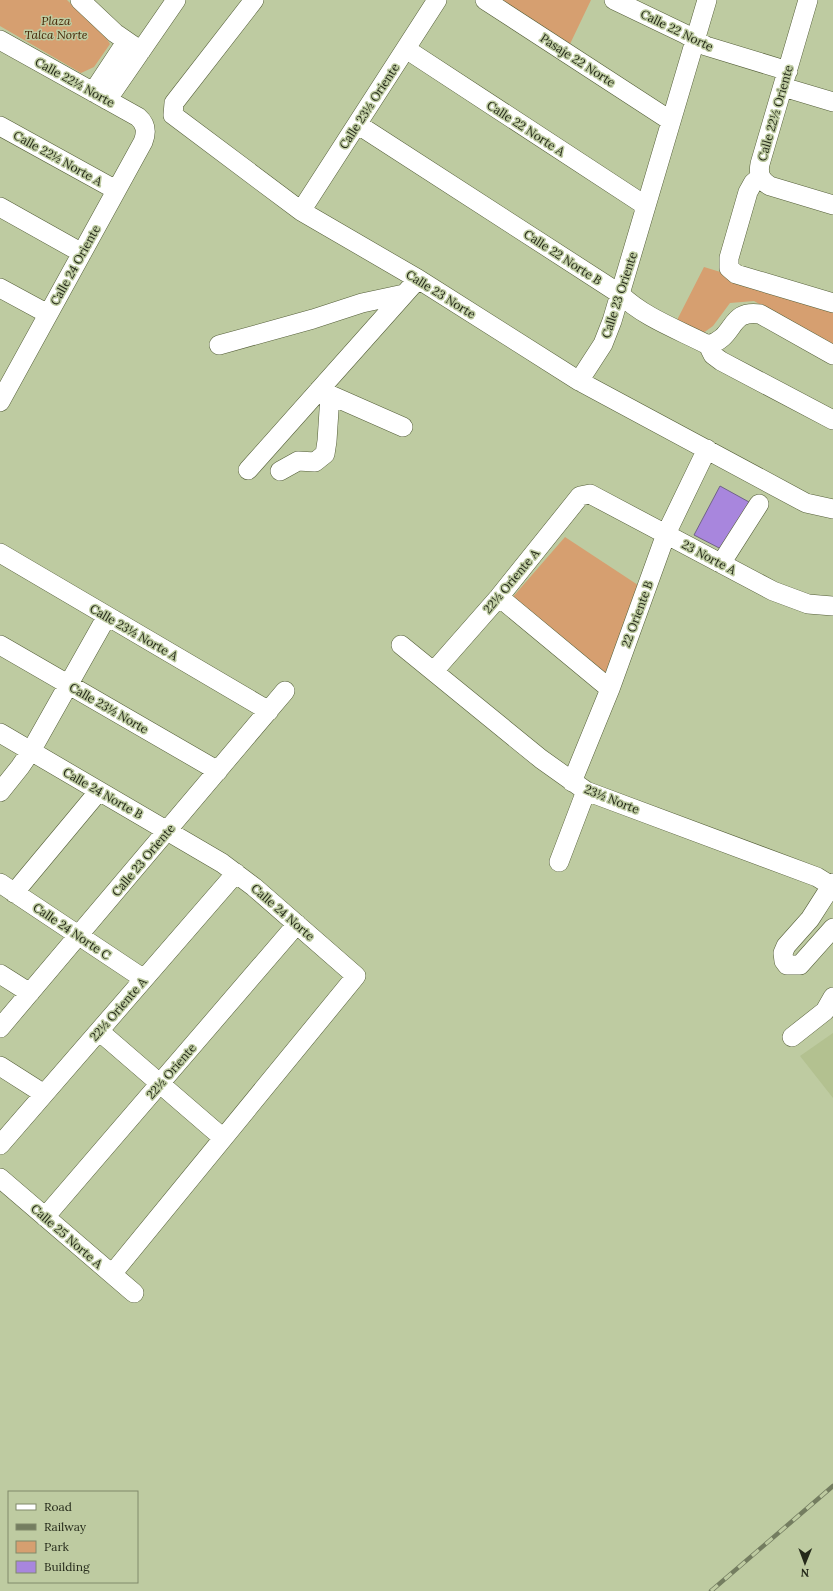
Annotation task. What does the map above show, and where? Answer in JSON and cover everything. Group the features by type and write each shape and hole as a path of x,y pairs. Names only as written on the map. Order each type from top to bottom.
{"street":[{"path":"80,0 133,46"},
{"path":"100,96 133,46 176,0"},
{"name":"Calle 23 Norte","path":"254,0 174,103 173,115 301,211 418,279 579,381"},
{"name":"Calle 23½ Oriente","path":"301,211 437,0"},
{"name":"Pasaje 22 Norte","path":"485,0 671,121"},
{"name":"Calle 22 Norte","path":"614,0 706,46 785,79 833,102"},
{"name":"Calle 23 Oriente","path":"579,381 603,344 612,321 707,0"},
{"name":"Calle 22½ Oriente","path":"808,0 760,164 760,177 753,183 748,192 729,258 729,268 736,274 833,303"},
{"name":"Calle 22½ Norte","path":"0,40 138,117 145,128"},
{"name":"Calle 22 Norte A","path":"406,50 646,206"},
{"name":"Calle 22 Norte B","path":"357,124 620,294 630,304 642,312 708,345 713,355 721,361 833,420"},
{"name":"Calle 22½ Norte A","path":"0,126 116,190"},
{"name":"Calle 24 Oriente","path":"0,402 7,372 48,314 143,142 146,133 145,128"},
{"path":"760,177 770,186 833,205"},
{"path":"0,208 82,253"},
{"path":"248,470 273,442 324,392 418,279"},
{"path":"0,288 48,314"},
{"path":"219,345 313,319 362,303 404,294"},
{"path":"708,345 716,343 726,335 739,316 750,312 760,314 833,355"},
{"path":"579,381 806,503 833,509"},
{"path":"324,392 403,427"},
{"path":"273,442 289,457 298,460 316,462 325,454 327,441 324,392"},
{"name":"22 Oriente B","path":"559,862 579,786 610,689 666,534 706,448"},
{"path":"280,471 298,460"},
{"name":"23 Norte A","path":"590,494 773,590 808,604 833,606"},
{"name":"22½ Oriente A","path":"434,671 499,597 580,496 590,494"},
{"path":"718,562 722,562 759,504"},
{"name":"Calle 23½ Norte A","path":"0,553 269,711"},
{"path":"499,597 610,689"},
{"path":"0,792 31,751 107,616"},
{"name":"Calle 23½ Norte","path":"0,645 218,771"},
{"name":"23½ Norte","path":"401,645 541,759 579,786 817,877 833,885"},
{"name":"Calle 23 Oriente","path":"0,1028 285,691"},
{"name":"Calle 24 Norte B","path":"0,734 206,853"},
{"path":"7,888 99,791"},
{"name":"Calle 24 Norte","path":"206,853 236,873 356,976 223,1138"},
{"name":"22½ Oriente A","path":"0,1145 236,873"},
{"path":"833,885 810,919 786,946 783,954 784,961 787,965 800,964 833,928"},
{"name":"Calle 24 Norte C","path":"7,888 144,979"},
{"name":"22½ Oriente","path":"45,1217 297,924"},
{"path":"0,974 30,993"},
{"path":"792,1037 825,1012 833,997"},
{"path":"99,1031 223,1138 112,1274"},
{"path":"0,1066 44,1094"},
{"name":"Calle 25 Norte A","path":"0,1178 134,1294"}],"shaded area":[{"path":"833,1033 833,1098 800,1056"}],"green space":[{"name":"Plaza Talca Norte","path":"0,0 67,0 107,39 110,44 94,67 81,73 0,26"},
{"path":"502,0 591,0 570,44"},
{"path":"704,267 833,306 833,347 754,301 730,303 713,326 699,336 676,322"},
{"path":"565,537 641,587 603,678 511,599"}],"building":[{"path":"720,486 749,502 723,550 694,535"}],"railway":[{"path":"711,1591 833,1486"}]}
